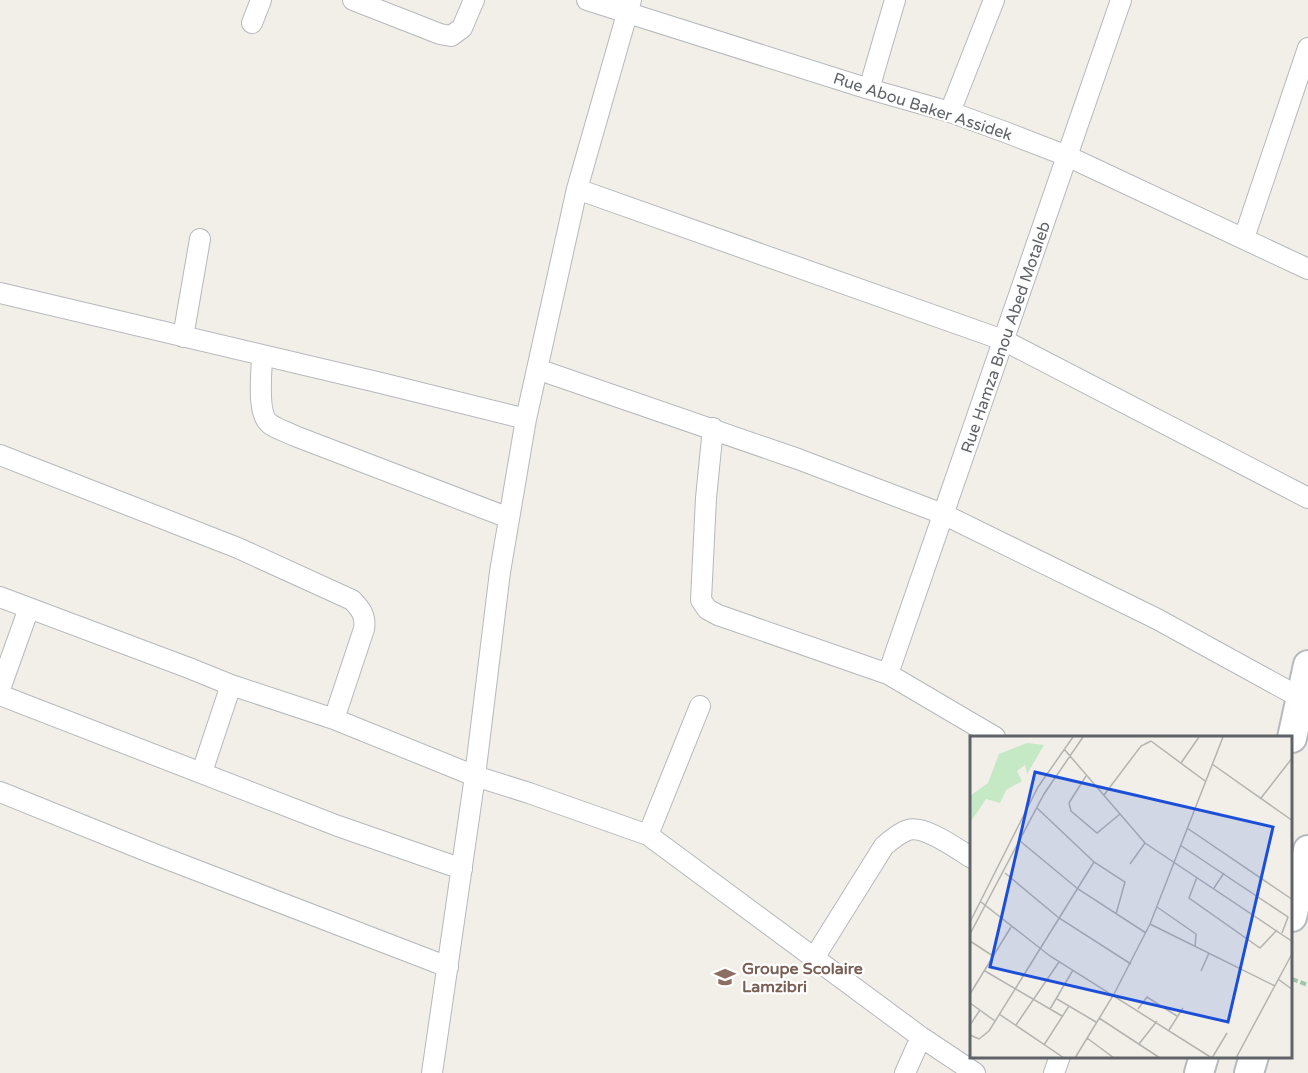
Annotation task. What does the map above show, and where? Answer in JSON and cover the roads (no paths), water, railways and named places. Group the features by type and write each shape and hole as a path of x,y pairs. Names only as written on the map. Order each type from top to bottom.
{"street":[{"path":"252,23 261,0"},
{"path":"353,0 440,34 451,36 462,28 474,0"},
{"name":"Rue Abou Baker Assidek","path":"587,0 628,7 713,39 869,89 950,112 1067,156 1308,269"},
{"path":"869,89 896,0"},
{"path":"950,112 994,0"},
{"name":"Rue Hamza Bnou Abed Motaleb","path":"888,674 1121,0"},
{"path":"432,1073 475,776 500,572 526,419 577,189 628,7"},
{"path":"1244,238 1307,58"},
{"path":"577,189 1003,340 1308,498"},
{"path":"183,337 200,239"},
{"path":"0,293 526,419"},
{"path":"262,355 261,399 264,416 270,424 315,444 509,518"},
{"path":"537,369 713,428 943,514 1157,619 1301,698"},
{"path":"713,428 705,509 702,604 718,615 888,674 993,736"},
{"path":"0,455 238,548 352,600 362,610 364,629 334,719"},
{"path":"0,597 231,685 334,719 475,776 648,835 921,1037 975,1073"},
{"path":"0,689 29,608"},
{"path":"1292,736 1308,666"},
{"path":"202,772 231,685"},
{"path":"0,695 338,826 462,869"},
{"path":"648,835 700,706"},
{"path":"0,792 448,967"},
{"path":"814,958 884,846 895,837 909,830 924,830 970,857"},
{"path":"1293,913 1308,850"},
{"path":"905,1073 921,1037"},
{"path":"1053,1073 1059,1058"},
{"path":"1199,1073 1203,1058"},
{"path":"1249,1073 1253,1058"}],"place":[{"name":"Groupe Scolaire Lamzibri","path":"725,977"}]}
